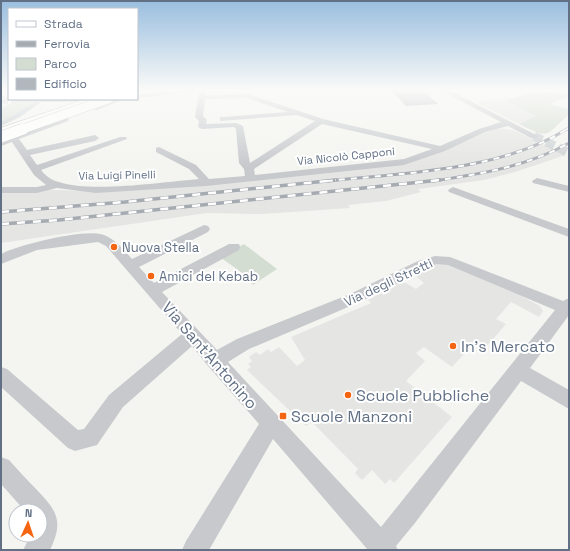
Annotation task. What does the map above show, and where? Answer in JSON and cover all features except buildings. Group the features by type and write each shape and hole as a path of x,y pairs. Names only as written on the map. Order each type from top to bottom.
{"main road":[{"path":"1,131 49,115"},
{"path":"1,137 64,115"}],"street":[{"path":"1,143 75,115"},
{"path":"199,115 199,117 203,120 291,115"},
{"path":"305,115 320,121 442,149 488,129 509,123"},
{"path":"492,115 534,136"},
{"path":"203,120 202,127 236,125 240,128 244,164 249,168 251,179"},
{"path":"249,168 320,121"},
{"name":"Via Luigi Pinelli","path":"14,138 44,180 57,185 102,189 251,179"},
{"path":"25,153 95,138"},
{"name":"Via Luigi Pinelli","path":"36,169 123,139"},
{"name":"Via Nicolò Capponi","path":"251,179 404,162 442,149"},
{"name":"Via Luigi Pinelli","path":"159,150 195,169 202,174 206,183"},
{"path":"537,181 569,189"},
{"path":"1,190 37,190 57,185"},
{"path":"453,190 569,233"},
{"path":"130,266 204,229"},
{"name":"Via Sant'Antonino","path":"6,254 31,247 100,238 110,242 193,335 214,361 383,548"},
{"path":"153,290 234,247"},
{"name":"Via degli Stretti","path":"214,361 243,344 347,301 423,264 435,260 450,261 567,306"},
{"path":"383,548 567,306"},
{"path":"1,375 75,441 90,438 116,401 193,335"},
{"path":"518,370 569,400"},
{"path":"195,550 271,423"},
{"path":"1,468 45,516 48,526 45,535 36,550"}],"shaded area":[{"path":"14,115 23,115 1,126 1,122"},
{"path":"500,115 537,116 519,124"},
{"path":"497,128 513,130 566,155 515,172 484,180 418,189 421,192 386,201 348,205 350,208 263,214 207,213 1,243 1,189 103,191 396,164"},
{"name":"Scuole Pubbliche","path":"438,262 516,293 540,306 543,311 539,317 511,302 496,319 506,324 486,347 476,341 452,367 424,347 416,353 425,361 406,381 452,417 394,483 390,479 385,484 372,470 362,480 355,473 358,469 312,422 306,426 247,370 251,367 248,364 252,361 249,357 256,352 260,355 268,349 271,352 279,347 297,366 305,360 291,337 371,303 368,300 399,283 406,283 416,289 424,283 417,277 419,271"}],"green space":[{"path":"2,115 15,115 15,115 1,122"},
{"path":"533,115 568,115 546,133 536,132 519,124 536,116"},
{"path":"244,244 277,269 253,285 245,275 220,257"}],"tunnel":[{"path":"534,136 569,153"}],"railway":[{"path":"327,181 419,172 482,162 512,154 541,143 567,129"},
{"path":"437,180 485,172 519,164 569,143"},
{"path":"1,212 125,202 336,180"},
{"path":"1,224 59,220 437,180"},
{"path":"433,181 437,180"}],"place":[{"name":"Nuova Stella","path":"114,247"},
{"name":"Amici del Kebab","path":"151,276"},
{"name":"In's Mercato","path":"453,346"},
{"name":"Scuole Pubbliche","path":"348,395"},
{"name":"Scuole Manzoni","path":"283,416"}]}
